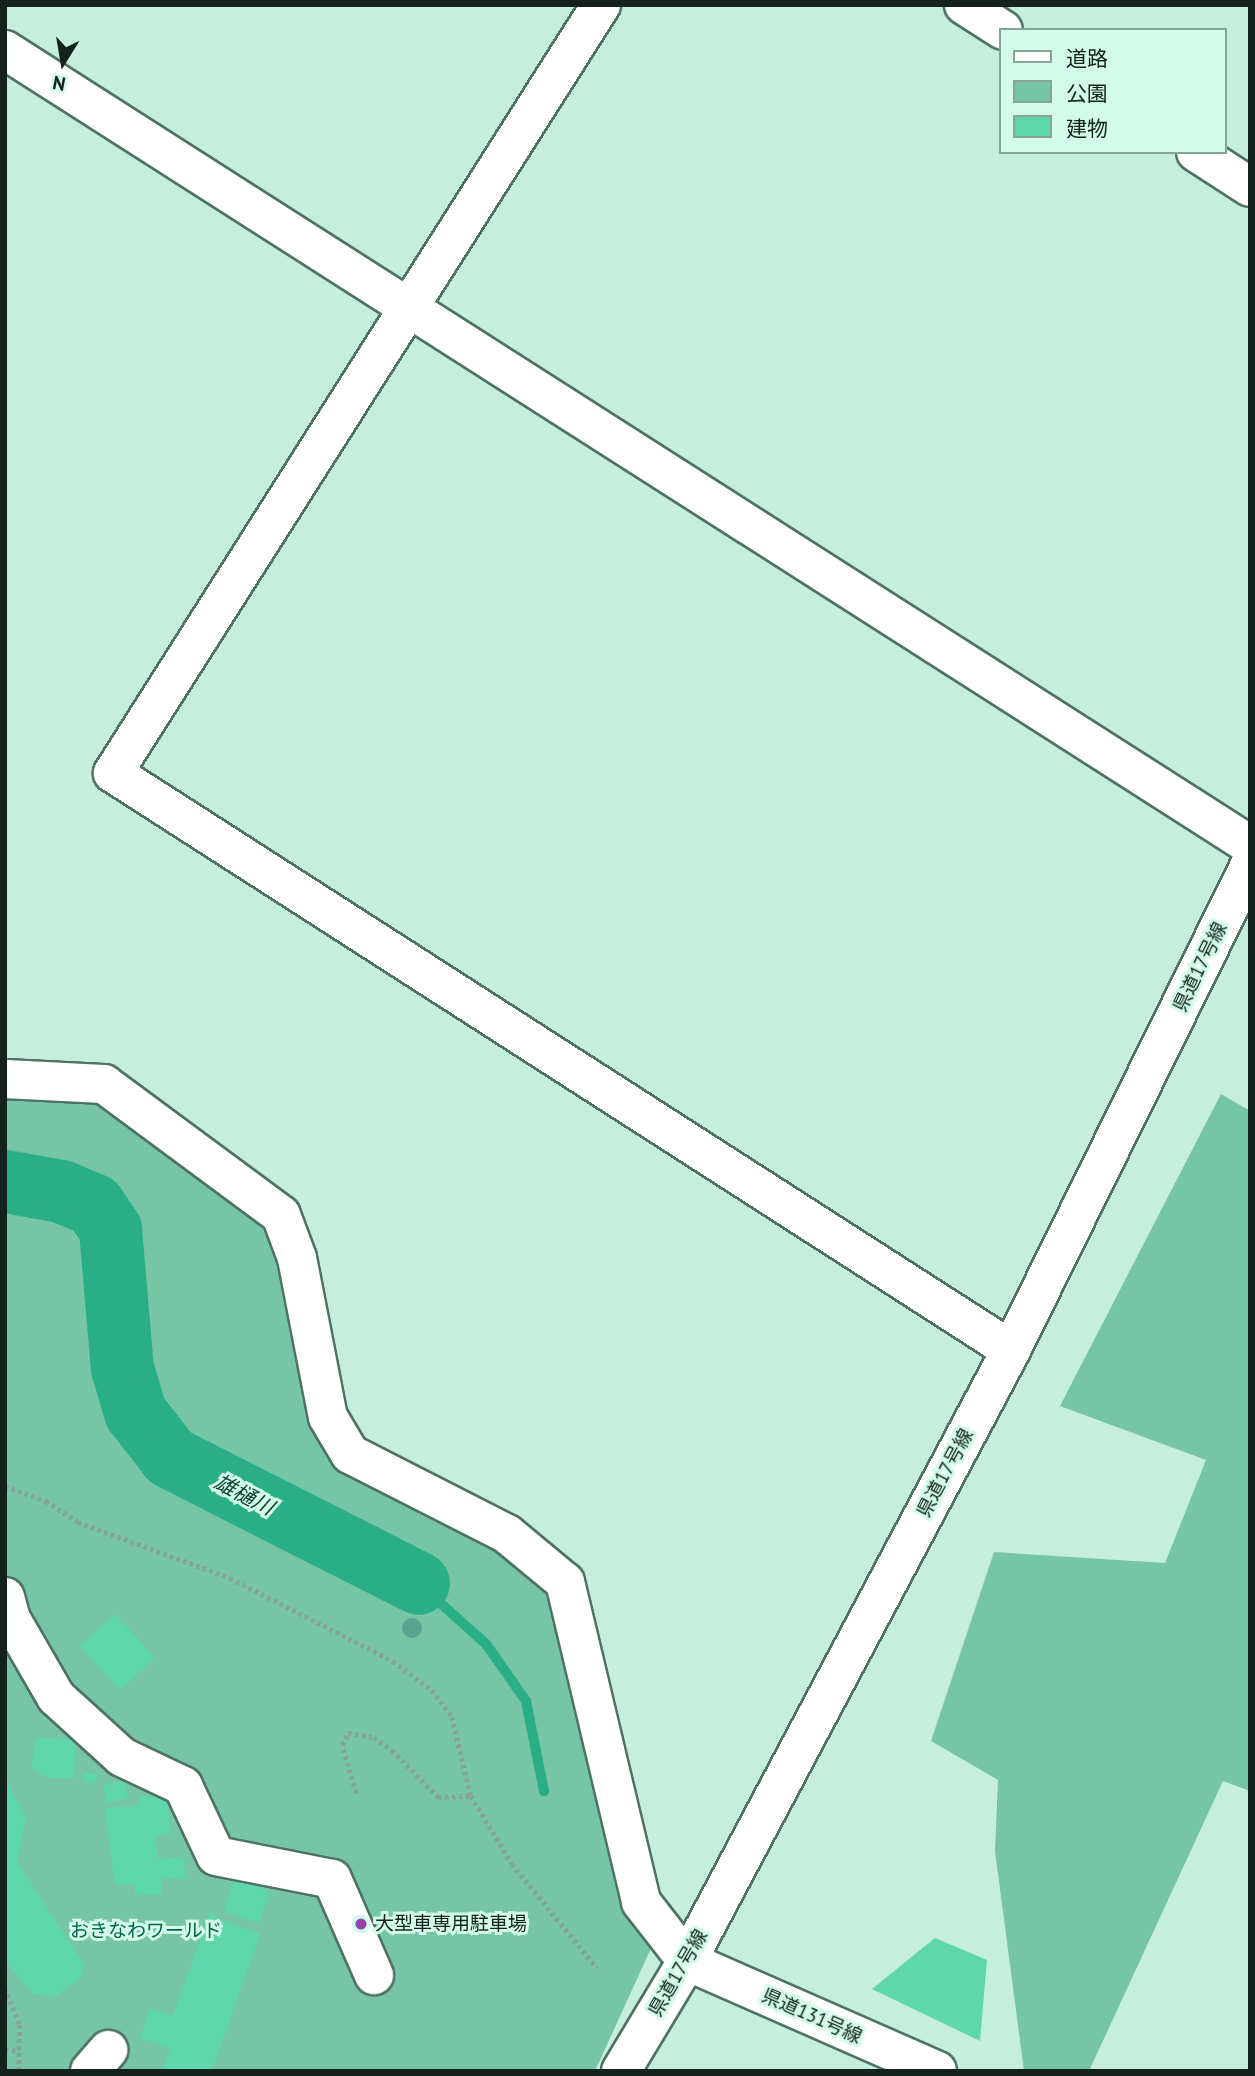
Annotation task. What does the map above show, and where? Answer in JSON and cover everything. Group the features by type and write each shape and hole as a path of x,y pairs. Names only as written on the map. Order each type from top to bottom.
{"street":[{"path":"601,5 113,773 1010,1350"},
{"path":"964,5 1000,28"},
{"path":"5,50 1250,845"},
{"path":"1199,154 1250,187"},
{"name":"県道17号線","path":"621,2071 687,1961 1010,1350 1250,865"},
{"path":"5,1079 104,1084 281,1215 297,1258 328,1417 350,1454 507,1534 565,1582 641,1902 687,1961"},
{"path":"5,1597 11,1619 56,1698 122,1757 183,1786 216,1856 332,1879 374,1975"},
{"name":"県道131号線","path":"687,1961 937,2071"}],"path":[{"path":"5,1486 46,1501 78,1522 230,1578 393,1661 432,1690 452,1717 471,1797 512,1864 597,1968"},
{"path":"356,1793 342,1745 348,1733 374,1737 392,1750 438,1797 471,1797"},
{"path":"5,1988 20,2025 19,2071"},
{"path":"5,2050 20,2051"}],"green space":[{"name":"おきなわワールド","path":"5,1094 91,1099 275,1232 314,1415 337,1469 499,1547 553,1590 653,1944 595,2071 5,2071"},
{"path":"1221,1094 1250,1111 1250,1791 1223,1781 1089,2071 1024,2071 995,1851 998,1780 931,1741 994,1552 1165,1563 1206,1460 1060,1406"}],"building":[{"path":"115,1614 155,1658 120,1690 80,1646"},
{"path":"37,1738 76,1739 74,1778 48,1778 31,1767"},
{"path":"84,1773 97,1774 96,1783 83,1782"},
{"path":"5,1777 26,1818 17,1862 84,1964 81,1978 55,1997 33,1994 5,1960"},
{"path":"124,1780 128,1798 107,1803 103,1785"},
{"path":"166,1794 171,1833 155,1837 158,1859 184,1857 185,1879 162,1878 162,1894 135,1895 135,1885 115,1885 105,1808 139,1806 139,1797"},
{"path":"234,1880 270,1891 259,1923 224,1912"},
{"path":"210,1911 219,1919 260,1934 212,2071 168,2071 163,2069 170,2049 140,2038 150,2008 173,2016"},
{"path":"935,1938 987,1960 980,2041 872,1989"}],"waterway":[{"name":"雄樋川","path":"5,1181 61,1191 94,1205 110,1229 122,1368 135,1412 170,1457 418,1583"},
{"name":"雄樋川","path":"418,1583 486,1644 526,1701 544,1791"}],"place":[{"name":"大型車専用駐車場","path":"361,1924"}]}
